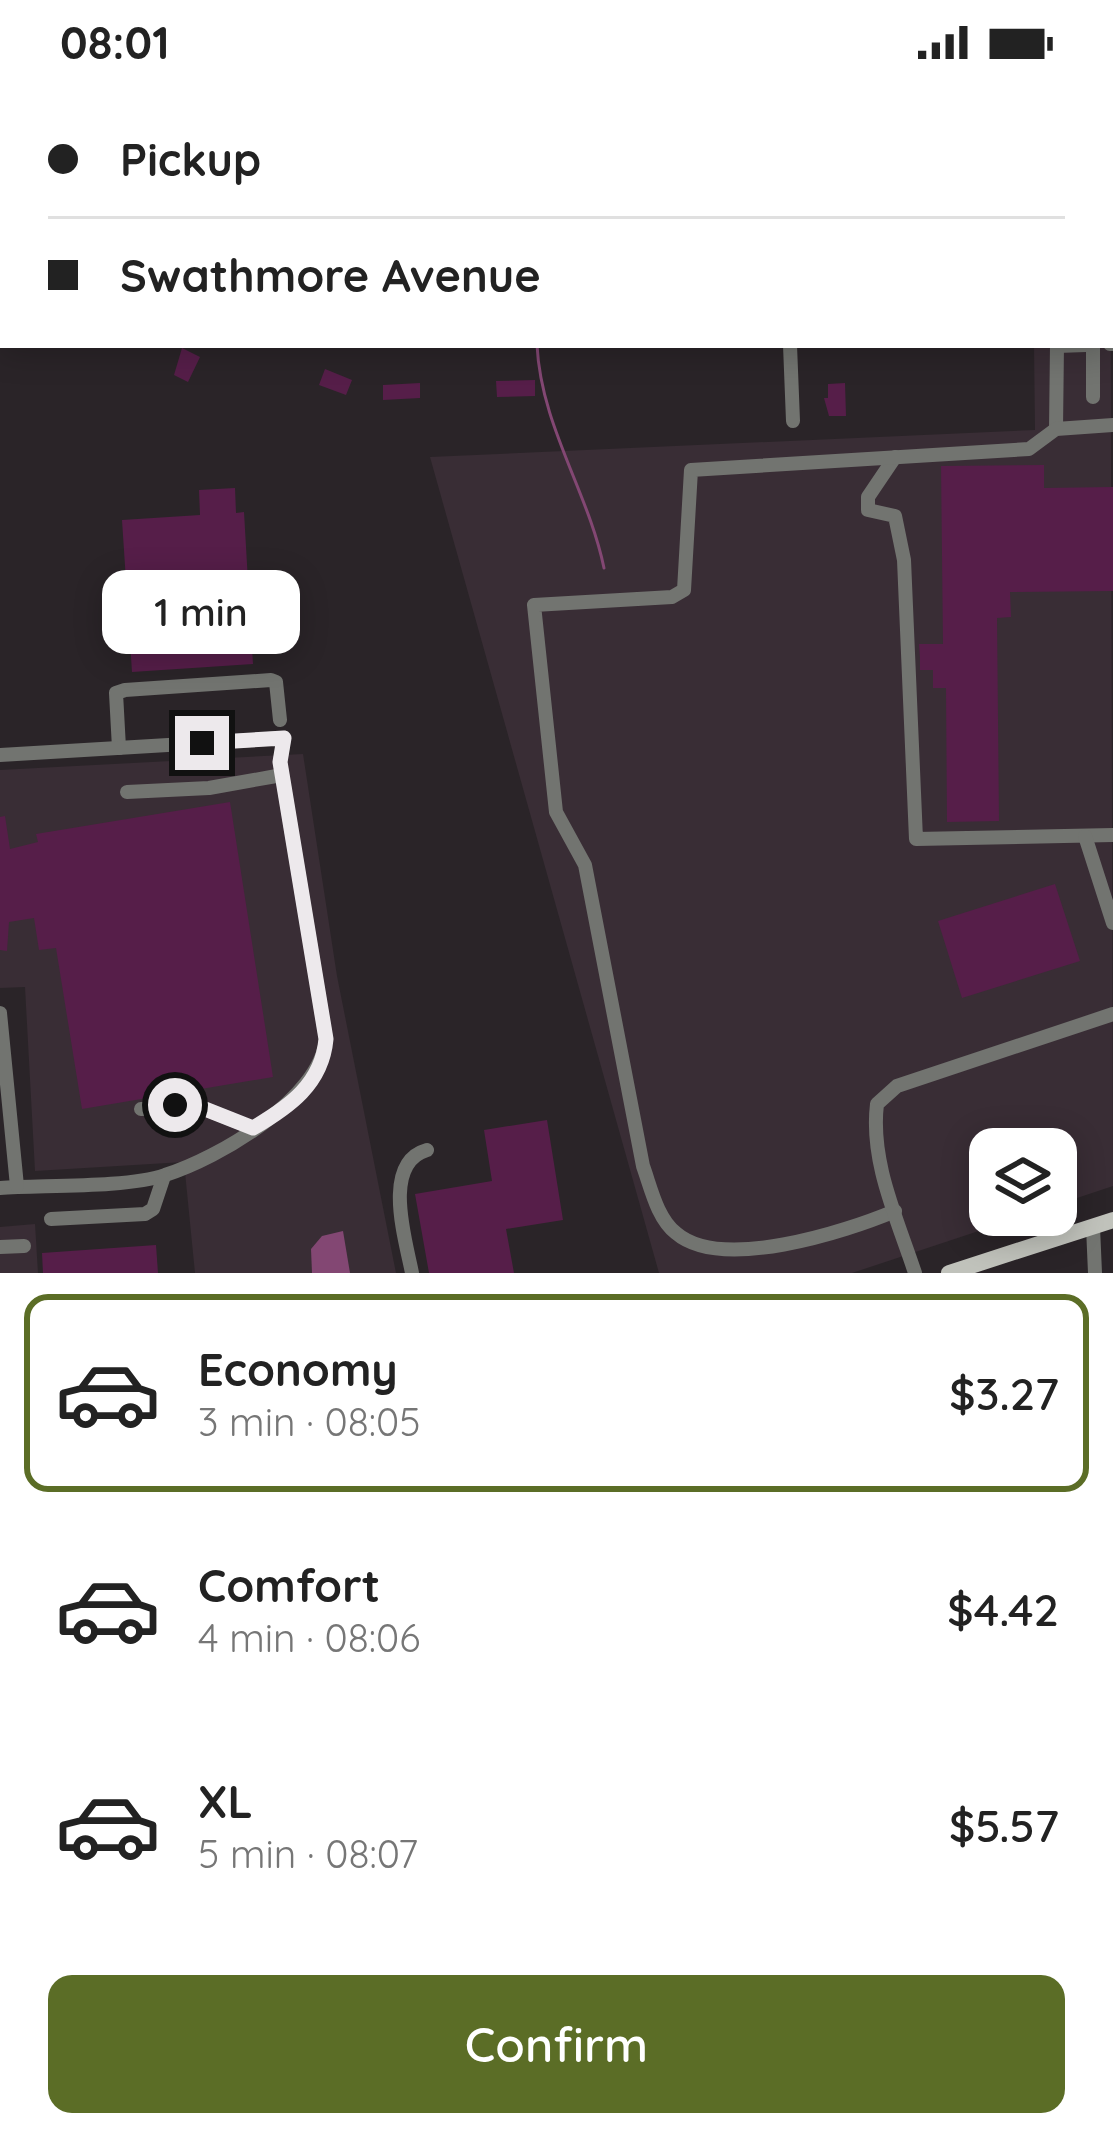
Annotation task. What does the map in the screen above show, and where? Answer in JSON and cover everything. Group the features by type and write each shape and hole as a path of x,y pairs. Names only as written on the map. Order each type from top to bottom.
{"main road":[{"path":"949,1273 1113,1220"}],"street":[{"path":"790,348 793,421"},
{"path":"1057,348 1060,404 1067,409 1062,429"},
{"path":"1089,348 1093,397"},
{"path":"1093,379 1113,378"},
{"path":"895,1211 827,1237 700,1248 673,1232 643,1166 585,865 556,812 532,611 541,601 672,597 684,590 691,470 1029,449 1062,429 1113,425"},
{"path":"896,457 868,497 868,510 895,516 904,560 916,839 1113,835"},
{"path":"119,748 116,693 125,690 271,680 276,682 280,720"},
{"path":"0,755 284,738 282,775 326,1039 315,1077 287,1108 164,1176 0,1188"},
{"path":"127,792 208,788 282,775"},
{"path":"1085,836 1113,923"},
{"path":"0,1012 7,1155 17,1186"},
{"path":"915,1273 873,1136 877,1104 897,1086 1113,1014"},
{"path":"141,1108 200,1107 253,1128"},
{"path":"412,1273 400,1203 405,1171 418,1153 427,1150"},
{"path":"52,1219 145,1214 153,1209 164,1176"},
{"path":"1093,1227 1095,1273"},
{"path":"0,1247 24,1246"}],"shaded area":[{"path":"1034,348 1111,348 1113,1186 1077,1198 1077,1128 969,1128 969,1234 852,1273 659,1273 430,457 1035,430"},
{"path":"303,754 337,976 396,1273 195,1273 184,1162 35,1171 25,987 0,988 0,770"},
{"path":"35,1224 38,1273 0,1273 0,1227"},
{"path":"343,1231 350,1273 312,1273 311,1249 322,1236"}],"building":[{"path":"182,348 200,357 188,382 174,375"},
{"path":"325,369 352,380 346,395 319,385"},
{"path":"535,380 535,396 497,397 496,381"},
{"path":"420,383 420,398 383,400 383,385"},
{"path":"845,383 846,416 829,416 824,398 828,398 828,384"},
{"path":"1044,465 1044,488 1113,487 1113,591 1010,592 1011,617 997,618 999,821 947,822 946,688 933,688 933,670 920,670 919,644 943,644 941,466"},
{"path":"235,488 236,513 244,512 250,616 261,615 263,647 252,648 253,664 132,672 122,520 200,515 199,490"},
{"path":"230,802 273,1077 82,1109 56,948 39,950 34,918 9,922 7,951 0,950 0,817 5,816 10,849 38,842 36,834"},
{"path":"1055,884 1080,961 962,998 938,921"},
{"path":"547,1120 563,1220 506,1229 514,1273 429,1273 415,1194 492,1181 484,1130"},
{"path":"156,1245 158,1273 43,1273 42,1253"}],"waterway":[{"path":"537,348 547,403 604,568"}],"route":[{"path":"175,1105 200,1107 253,1128 287,1108 315,1077 325,1057 326,1039 280,762 284,738 202,743"}]}
